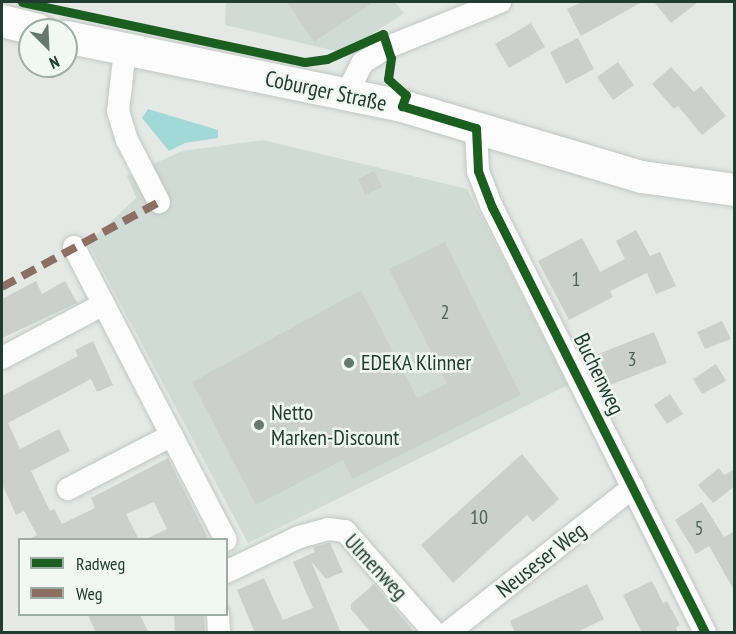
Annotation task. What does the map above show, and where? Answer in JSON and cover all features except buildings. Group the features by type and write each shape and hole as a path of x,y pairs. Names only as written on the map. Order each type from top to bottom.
{"main road":[{"path":"2,21 18,25"},
{"name":"Coburger Straße","path":"78,40 346,95 476,128 642,177 735,190"}],"street":[{"path":"346,95 362,63 388,47 500,2"},
{"path":"125,50 118,111 127,140 159,202"},
{"name":"Buchenweg","path":"476,128 478,171 492,207 705,633"},
{"name":"Ulmenweg","path":"74,247 225,538"},
{"path":"2,358 104,304"},
{"path":"68,489 172,435"},
{"name":"Neuseser Weg","path":"449,633 633,487"},
{"name":"Ulmenweg","path":"228,548 233,569 299,537 328,529 345,531 434,633"},
{"path":"218,616 219,633"}],"shaded area":[{"path":"226,2 395,2 404,13 344,53 225,25"},
{"path":"263,140 467,189 568,385 248,543 88,243 136,198 127,176 182,151"}],"water":[{"path":"148,109 218,130 218,138 185,143 169,151 142,118"}],"marked path":[{"path":"2,287 159,202"}],"cycle path":[{"path":"22,2 305,62 327,59 383,34 391,58 388,79 406,95 402,106 476,128 478,171 492,207 705,632"}],"place":[{"name":"EDEKA Klinner","path":"349,363"},
{"name":"Netto Marken-Discount","path":"259,425"}]}
